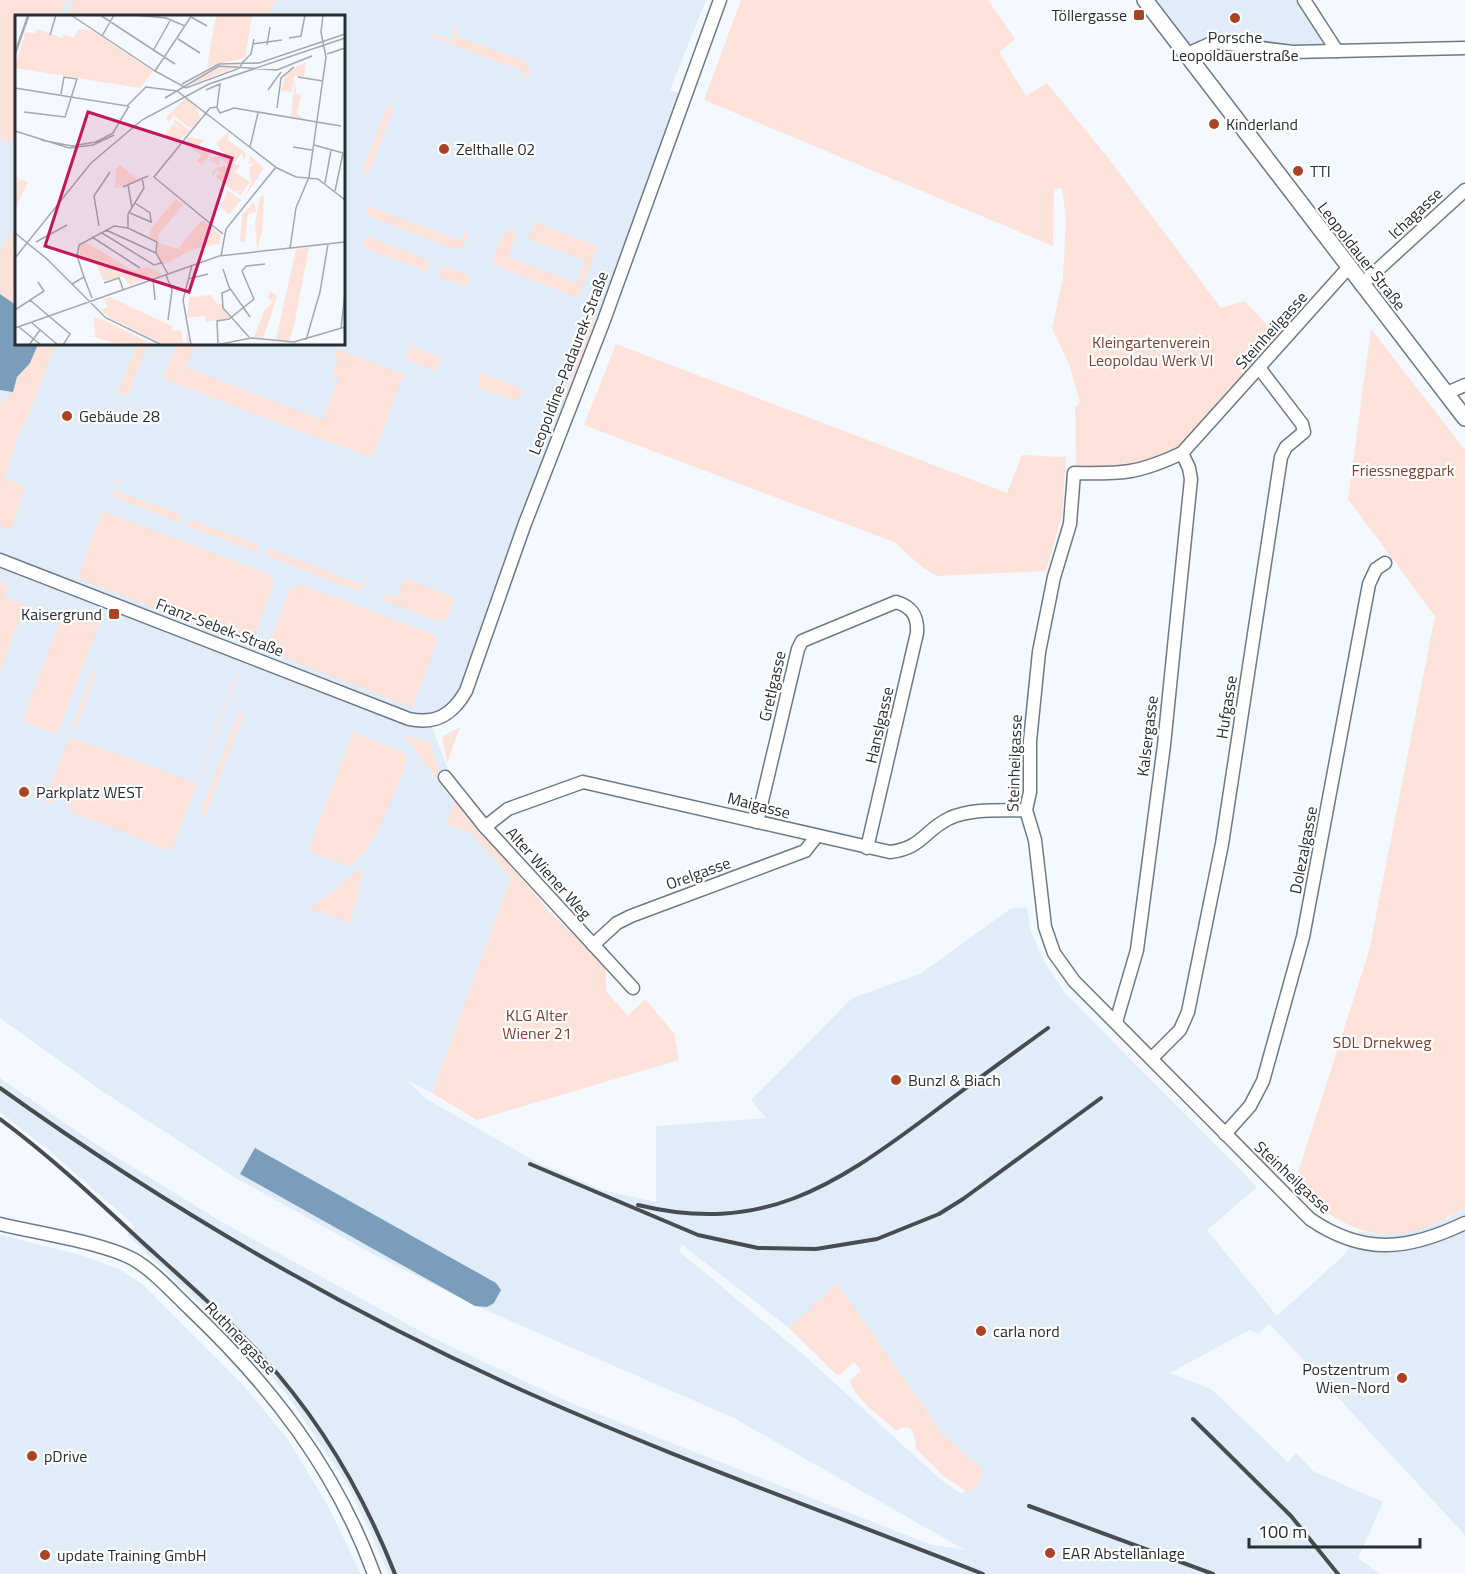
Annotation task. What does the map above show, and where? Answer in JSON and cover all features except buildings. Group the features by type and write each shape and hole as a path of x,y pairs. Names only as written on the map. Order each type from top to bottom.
{"main road":[{"name":"Leopoldauer Straße","path":"1145,0 1465,418"}],"street":[{"name":"Leopoldine-Padaurek-Straße","path":"429,722 448,714 458,705 466,691 520,536 603,323 720,0"},
{"path":"1304,0 1337,51"},
{"path":"1187,54 1214,42 1292,52 1465,48"},
{"name":"Ichagasse","path":"1361,285 1465,190"},
{"name":"Steinheilgasse","path":"1348,268 1260,369 1182,453 1156,465 1123,474 1074,473 1071,524 1054,577 1039,652 1030,741 1030,792 1026,810 1035,840 1045,927 1054,953 1074,981 1310,1219 1348,1241 1367,1245 1409,1244 1433,1238 1465,1223"},
{"name":"Hufgasse","path":"1152,1058 1180,1030 1188,1012 1222,844 1281,457 1286,447 1304,432 1302,424 1260,369"},
{"path":"1447,393 1465,385"},
{"name":"Kalsergasse","path":"1116,1022 1137,950 1164,746 1191,479 1182,453"},
{"name":"Franz-Sebek-Straße","path":"0,560 410,719 429,722"},
{"name":"Dolezalgasse","path":"1225,1134 1250,1107 1263,1081 1303,937 1369,584 1376,569 1385,563"},
{"name":"Gretlgasse","path":"757,822 798,649 802,641 887,604 896,602 912,610"},
{"name":"Hanslgasse","path":"867,848 917,633 917,622 912,610"},
{"name":"Alter Wiener Weg","path":"445,777 485,827 633,988"},
{"name":"Maigasse","path":"485,827 508,809 583,782 816,837 890,852 906,850 918,844 949,819 967,813 1026,810"},
{"name":"Orelgasse","path":"593,945 617,923 631,916 805,851 816,837"},
{"name":"Ruthnergasse","path":"0,1224 122,1254 143,1266 168,1289 253,1372 295,1424 336,1490 374,1574"}],"shaded area":[{"path":"0,0 706,0 670,90 685,95 466,691 430,722 450,774 439,783 514,872 432,1093 407,1080 425,1098 536,1162 602,1190 656,1202 656,1126 766,1118 751,1100 852,998 920,974 1010,909 1027,907 1031,932 1044,961 1065,993 1257,1187 1207,1230 1277,1316 1345,1254 1359,1231 1381,1235 1447,1219 1465,1207 1465,1535 1269,1323 1259,1334 1249,1330 1170,1373 1211,1389 1288,1462 1296,1453 1313,1471 1383,1502 1358,1558 1380,1574 389,1574 348,1485 288,1396 242,1343 127,1235 135,1226 50,1151 0,1112 0,1078 97,1145 220,1221 431,1337 571,1403 929,1544 965,1550 734,1418 476,1306 369,1252 236,1178 105,1093 0,1018","holes":["681,1244 789,1328 837,1284 943,1435 984,1471 974,1490 960,1493 940,1479 805,1356 680,1252"]},
{"name":"Porsche Leopoldauerstraße","path":"1148,0 1296,0 1323,46 1214,41 1187,52"},
{"path":"0,1235 81,1255 119,1269 142,1284 243,1385 287,1438 327,1504 361,1574 0,1574"}],"green space":[{"path":"0,0 66,0 59,15 15,15 15,132 12,142 0,139"},
{"path":"73,0 275,0 268,15 84,15 76,12 74,15 67,15"},
{"name":"Kleingartenverein Leopoldau Werk VI","path":"741,0 988,0 1015,39 999,52 1026,96 1047,83 1109,159 1221,308 1245,301 1280,340 1237,383 1226,390 1230,396 1187,440 1162,458 1133,467 1076,468 1075,407 1080,403 1069,364 1052,328 1063,278 1066,218 1062,188 1054,189 1053,246 704,100"},
{"path":"457,26 459,27 456,36 527,62 530,70 526,79 521,82 525,72 432,37 434,33 451,40"},
{"path":"388,104 393,109 370,171 362,172"},
{"path":"368,206 461,241 465,230 468,234 462,248 455,249 368,216 366,212"},
{"path":"534,222 598,246 578,298 494,265 493,260 503,234 510,230 517,232 508,257 577,283 585,261 527,238 530,236"},
{"path":"15,229 15,304 0,294 0,251"},
{"path":"366,236 428,260 427,271 362,247"},
{"path":"443,266 471,276 466,287 437,276"},
{"path":"592,322 595,323 593,331 567,395 565,394"},
{"path":"1371,329 1465,450 1465,1207 1418,1230 1396,1234 1375,1233 1355,1228 1335,1218 1294,1185 1369,951 1435,616 1348,499"},
{"path":"616,344 1007,493 1022,455 1066,457 1062,516 1046,571 937,576 922,567 894,542 584,425"},
{"path":"38,345 55,345 25,425 21,426 4,478 26,487 11,530 0,526 0,403 12,394 0,390 15,391 17,377 30,363"},
{"path":"137,345 148,345 129,393 124,396 118,393"},
{"path":"177,345 195,345 186,367 322,420 339,378 332,375 338,360 333,358 336,349 404,374 372,458 163,379"},
{"path":"410,345 441,358 435,371 407,360"},
{"path":"481,373 523,390 520,397 513,400 477,387"},
{"path":"117,479 121,480 115,490 181,515 178,522 117,498 113,493"},
{"path":"102,511 271,575 274,583 251,645 78,578"},
{"path":"190,519 259,545 257,552 187,526"},
{"path":"268,548 363,585 366,578 368,579 362,589 356,590 265,555"},
{"path":"404,578 455,598 447,619 440,622 383,600 381,596 385,594 397,598"},
{"path":"0,581 8,585 4,597 25,604 0,671"},
{"path":"299,584 435,635 436,645 412,707 267,651 289,592"},
{"path":"65,608 100,621 59,730 53,733 26,722 24,716"},
{"path":"93,670 97,670 75,730 73,725"},
{"path":"237,673 239,674 171,851 69,811 77,790 59,783 51,804 44,801 70,737 196,783"},
{"path":"239,713 244,714 205,815 200,813"},
{"path":"460,727 447,763 442,737"},
{"path":"353,732 406,754 407,760 384,819 367,849 358,860 348,866 310,852 309,849"},
{"path":"405,736 429,741 441,775 442,780 439,783"},
{"name":"KLG Alter Wiener 21","path":"455,802 551,913 606,966 606,991 628,1016 645,999 674,1033 679,1060 477,1120 432,1093 511,878 468,829 466,831 446,824"},
{"path":"357,869 362,870 363,874 350,923 309,908 334,891"},
{"path":"837,1283 943,1435 984,1471 974,1490 967,1492 945,1477 916,1449 914,1434 910,1428 902,1427 897,1431 856,1394 850,1381 861,1370 854,1362 838,1376 789,1328"}],"water":[{"path":"0,294 15,304 15,345 38,345 30,363 17,377 13,392 0,390"},
{"path":"255,1148 496,1283 501,1290 494,1303 487,1307 475,1306 240,1174"}],"railway":[{"path":"638,1205 682,1213 722,1214 759,1209 793,1199 827,1184 893,1142 1048,1028"},
{"path":"0,1088 121,1170 246,1248 374,1319 440,1352 624,1434 983,1574"},
{"path":"530,1164 698,1235 758,1248 816,1249 877,1239 939,1214 1101,1098"},
{"path":"0,1119 72,1178 202,1296 260,1354 301,1404 338,1458 369,1514 395,1574"},
{"path":"1193,1419 1291,1516 1338,1574"},
{"path":"1029,1506 1213,1574"}],"place":[{"name":"Töllergasse","path":"1139,15"},
{"name":"Porsche Leopoldauerstraße","path":"1235,18"},
{"name":"Kinderland","path":"1214,124"},
{"name":"Zelthalle 02","path":"444,149"},
{"name":"TTI","path":"1298,171"},
{"name":"Gebäude 28","path":"67,416"},
{"name":"Kaisergrund","path":"114,614"},
{"name":"Parkplatz WEST","path":"24,792"},
{"name":"Bunzl & Biach","path":"896,1080"},
{"name":"carla nord","path":"981,1331"},
{"name":"Postzentrum Wien-Nord","path":"1402,1378"},
{"name":"pDrive","path":"32,1456"},
{"name":"EAR Abstellanlage","path":"1050,1553"},
{"name":"update Training GmbH","path":"45,1555"}],"park label":[{"name":"Friessneggpark","path":"1403,470"},
{"name":"SDL Drnekweg","path":"1382,1042"}]}
